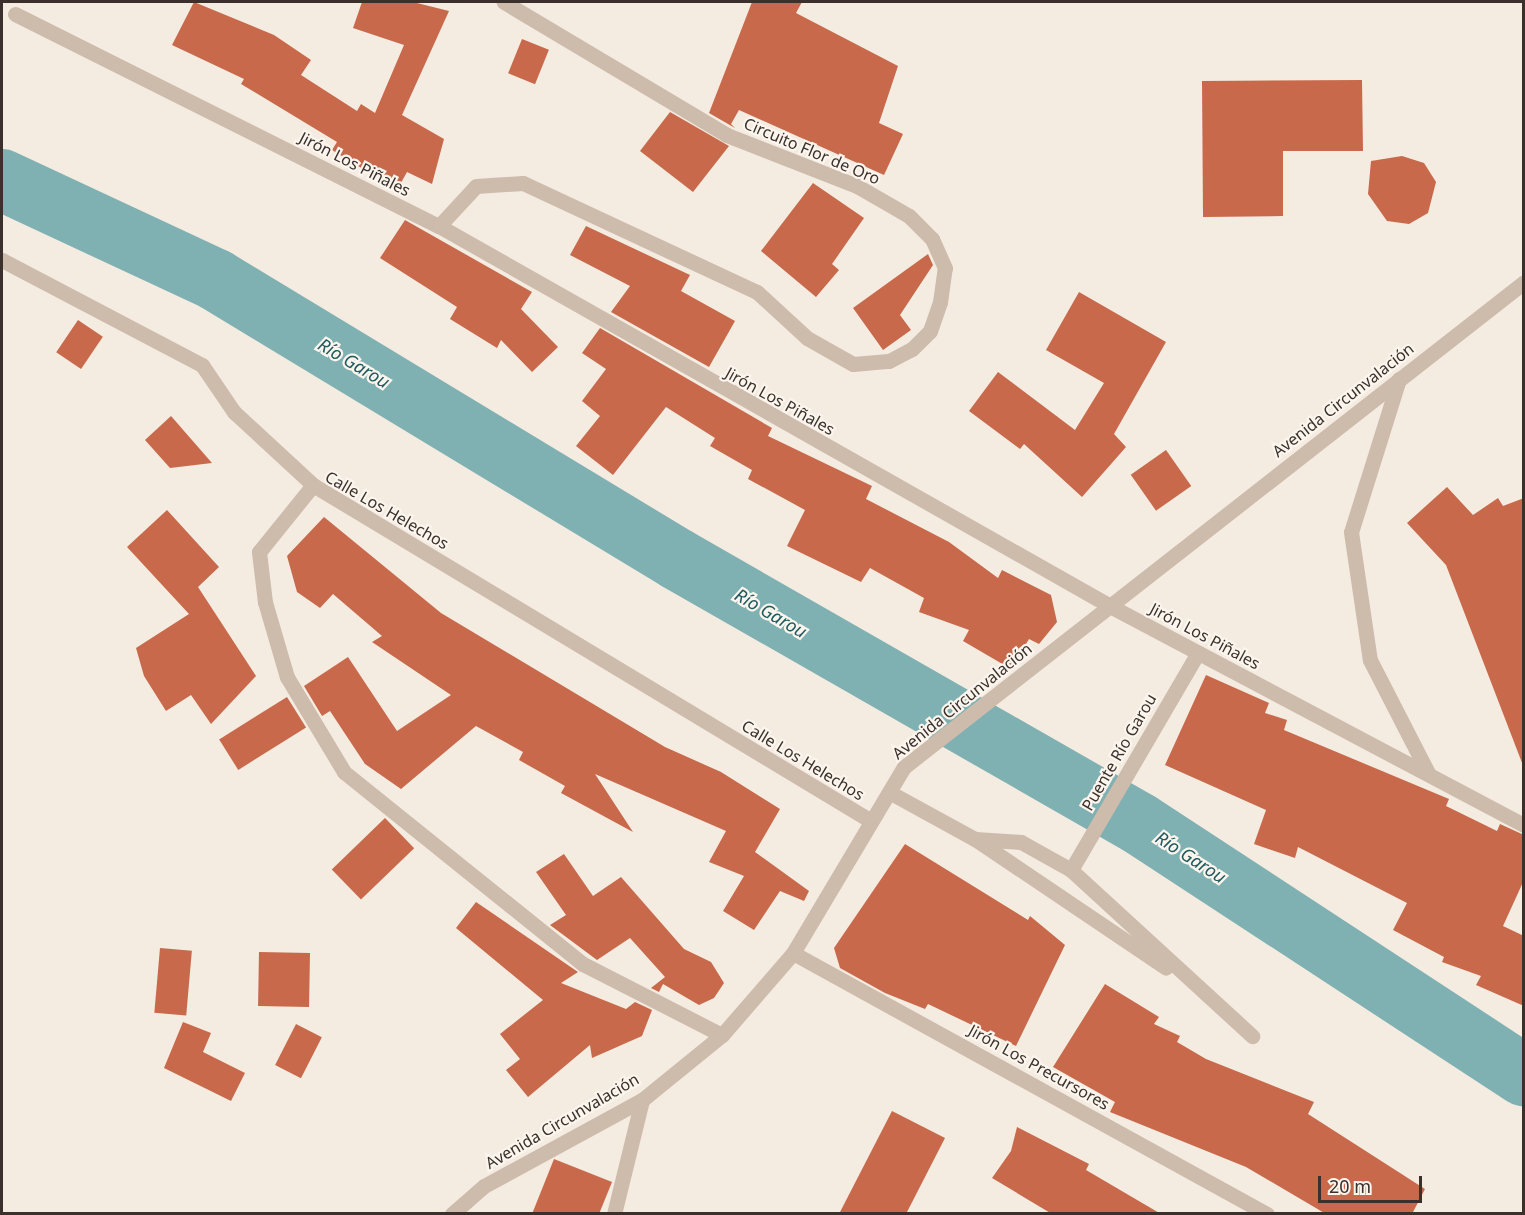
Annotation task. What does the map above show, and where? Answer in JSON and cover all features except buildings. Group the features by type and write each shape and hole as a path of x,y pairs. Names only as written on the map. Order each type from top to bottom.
{"street":[{"name":"Circuito Flor de Oro","path":"439,226 476,186 523,183 757,292 807,338 852,364 889,361 912,349 930,331 940,302 945,268 932,238 909,216 857,186 727,135 504,2"},
{"name":"Jirón Los Piñales","path":"15,14 439,226 1110,606 1524,825"},
{"path":"2,260 202,365 234,412 313,485"},
{"name":"Avenida Circunvalación","path":"452,1214 484,1186 642,1100 722,1035 793,953 904,767 1524,282"},
{"path":"1399,379 1351,532 1370,660 1428,773"},
{"name":"Calle Los Helechos","path":"722,1035 583,964 344,772 287,677 265,602 259,552 313,485 871,821"},
{"name":"Puente Río Garou","path":"1071,870 1198,653"},
{"path":"889,792 975,839 1208,996"},
{"path":"975,839 1021,842 1071,870 1252,1036"},
{"name":"Jirón Los Precursores","path":"793,953 1267,1214"},
{"path":"614,1214 642,1100"}],"waterway":[{"name":"Río Garou","path":"2,180 216,280 677,559 1140,824 1524,1075"}]}
